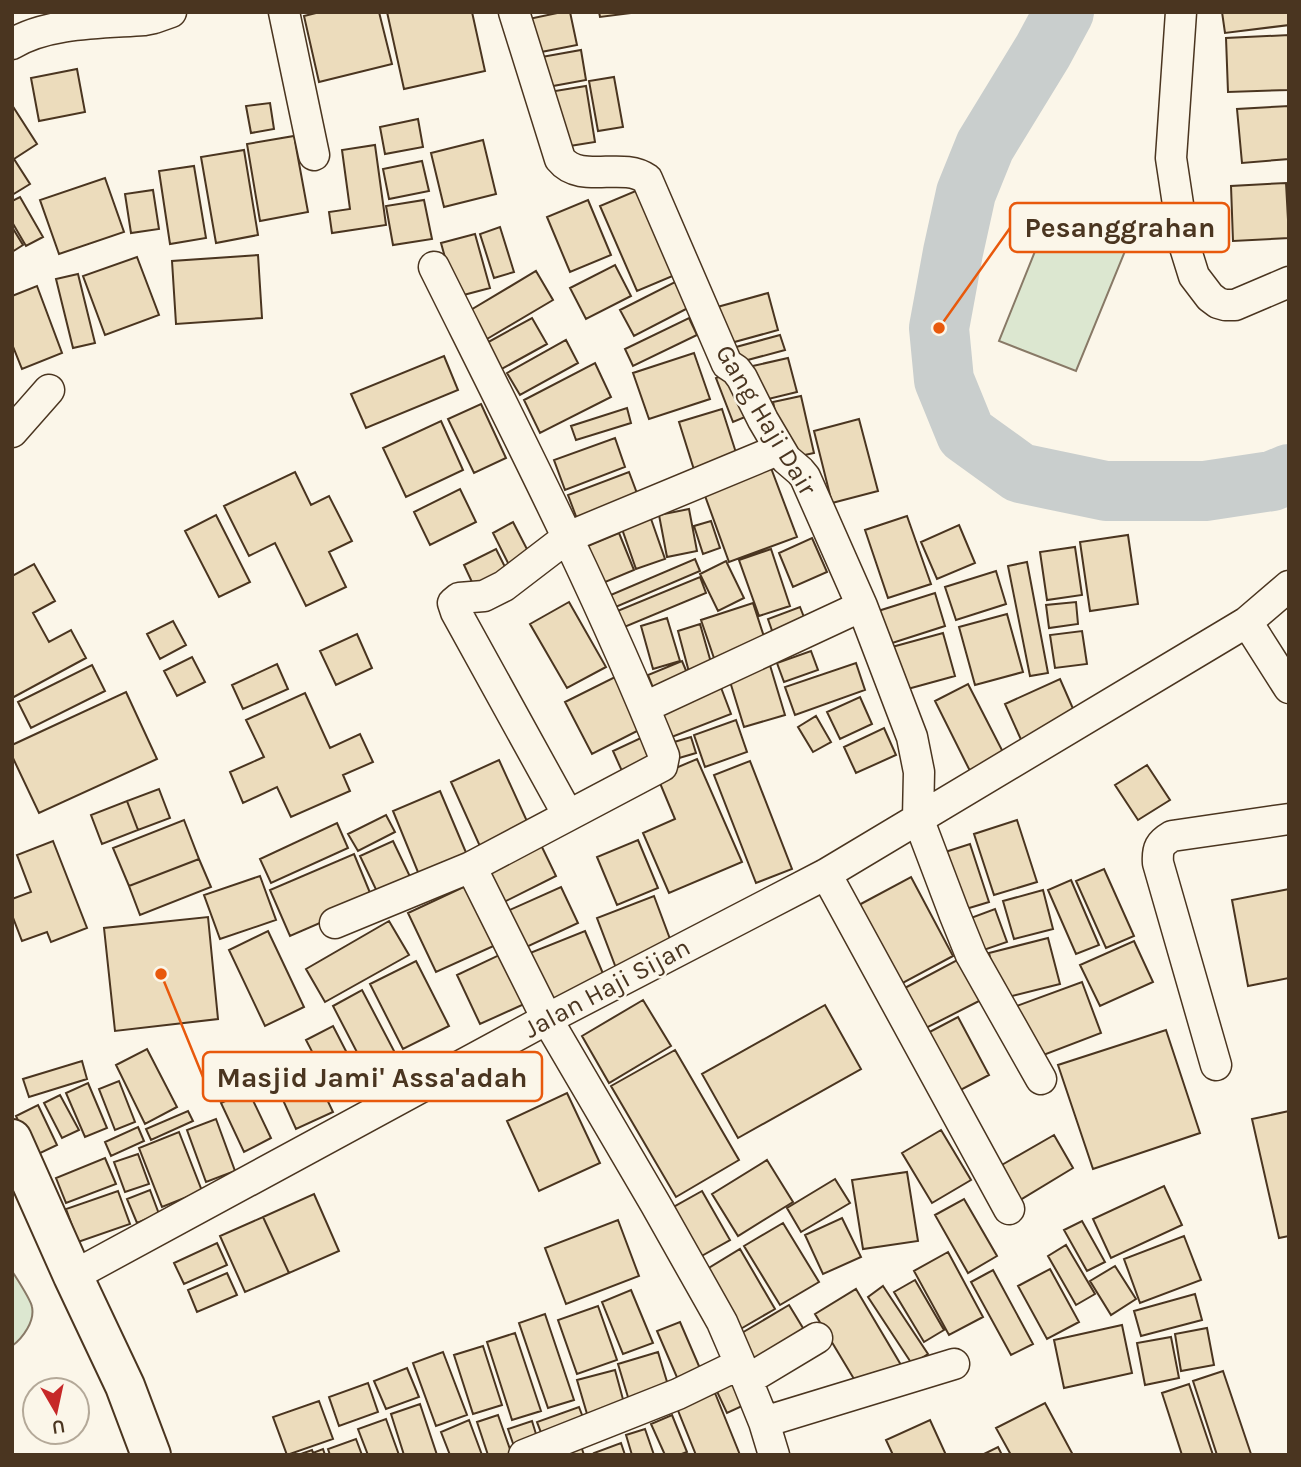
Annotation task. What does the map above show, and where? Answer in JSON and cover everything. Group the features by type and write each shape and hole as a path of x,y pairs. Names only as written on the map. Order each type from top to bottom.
{"main road":[{"path":"12,1139 124,1386 151,1455"}],"street":[{"path":"12,44 41,32 69,26 144,20 171,12"},
{"path":"284,12 314,155"},
{"name":"Gang Haji Dair","path":"514,12 559,159 575,170 637,173 647,179 724,357 742,378 787,461 805,477 862,606 912,737 919,772 919,818"},
{"path":"1181,12 1171,158 1184,244 1194,276 1210,298 1225,305 1235,305 1289,282"},
{"path":"335,923 471,867 662,766 664,756 645,707 568,537 434,267"},
{"path":"12,432 48,390"},
{"path":"568,815 453,603 459,598 484,596 504,586 568,537 780,449"},
{"name":"Jalan Haji Sijan","path":"73,1276 547,1019 826,874 1247,622 1289,586"},
{"path":"645,707 862,606"},
{"path":"1247,622 1289,688"},
{"path":"919,818 971,955 1041,1079"},
{"path":"1216,1065 1158,863 1157,851 1162,841 1172,836 1289,819"},
{"path":"471,867 547,1019 722,1322 764,1422 774,1455"},
{"path":"826,874 1009,1209"},
{"path":"524,1455 678,1394 744,1372 817,1338"},
{"path":"764,1422 954,1364"}],"green space":[{"path":"1054,204 1132,234 1076,371 999,341"},
{"path":"12,1271 32,1307 32,1318 27,1329 12,1346"}],"building":[{"path":"320,12 379,12 392,64 319,82 304,16"},
{"path":"387,12 472,12 485,71 404,89"},
{"path":"570,12 577,45 531,54 524,20"},
{"path":"599,12 639,12 600,17"},
{"path":"1222,12 1289,12 1289,25 1225,33"},
{"path":"1289,35 1289,90 1228,92 1226,38"},
{"path":"581,50 586,80 542,88 536,58"},
{"path":"77,69 85,112 39,121 31,78"},
{"path":"614,77 623,127 598,131 589,81"},
{"path":"586,86 595,142 557,148 549,92"},
{"path":"270,103 274,129 251,133 246,106"},
{"path":"12,105 37,144 14,159 30,184 12,195"},
{"path":"1289,106 1289,159 1242,163 1237,109"},
{"path":"418,119 423,147 385,154 380,127"},
{"path":"294,136 308,212 260,221 247,144"},
{"path":"483,140 496,194 444,207 431,153"},
{"path":"375,145 386,225 332,233 329,212 350,209 342,150"},
{"path":"244,150 258,235 216,243 201,157"},
{"path":"422,161 429,191 389,199 383,169"},
{"path":"194,166 206,238 170,244 159,171"},
{"path":"105,178 124,232 59,254 40,200"},
{"path":"1286,183 1289,238 1233,241 1231,186"},
{"path":"153,190 159,229 131,233 125,194"},
{"path":"638,190 675,275 637,291 600,206"},
{"path":"20,197 43,237 26,246 12,222 12,201"},
{"path":"424,200 432,239 393,245 386,206"},
{"path":"588,200 611,255 570,272 547,217"},
{"path":"12,227 23,245 12,252"},
{"path":"500,227 514,272 494,278 480,234"},
{"path":"475,234 490,288 456,297 441,243"},
{"path":"258,255 262,318 176,324 172,261"},
{"path":"137,257 159,315 105,335 83,276"},
{"path":"615,265 631,296 586,319 570,288"},
{"path":"536,271 553,300 487,339 469,311"},
{"path":"78,274 95,343 73,348 56,279"},
{"path":"675,282 688,308 634,336 620,310"},
{"path":"37,286 62,353 22,369 12,344 12,296"},
{"path":"768,293 778,330 720,346 710,309"},
{"path":"532,318 547,344 498,371 483,345"},
{"path":"689,318 697,335 633,366 625,349"},
{"path":"780,335 785,350 729,365 725,350"},
{"path":"566,340 578,363 520,395 507,373"},
{"path":"694,353 710,399 649,419 633,373"},
{"path":"444,356 458,390 366,428 351,394"},
{"path":"788,358 797,392 756,402 748,367"},
{"path":"595,363 611,397 540,433 524,400"},
{"path":"733,372 750,415 733,422 716,378"},
{"path":"801,396 814,453 786,459 773,402"},
{"path":"481,404 506,458 474,473 448,419"},
{"path":"627,408 631,423 576,440 571,426"},
{"path":"722,409 739,462 696,476 679,422"},
{"path":"859,419 878,491 832,503 814,431"},
{"path":"441,421 463,470 406,497 383,448"},
{"path":"615,438 625,467 565,490 554,460"},
{"path":"771,468 797,537 729,562 704,493"},
{"path":"295,472 311,505 329,496 352,541 329,552 346,587 306,606 275,543 249,556 224,506"},
{"path":"629,472 641,504 580,527 568,495"},
{"path":"460,489 476,522 430,545 414,512"},
{"path":"689,509 697,551 667,557 659,515"},
{"path":"216,515 250,582 219,597 185,531"},
{"path":"650,516 665,559 636,569 621,526"},
{"path":"907,516 931,584 888,598 865,530"},
{"path":"711,521 720,548 703,554 694,526"},
{"path":"513,522 530,555 509,565 493,533"},
{"path":"959,525 975,563 937,579 921,542"},
{"path":"619,533 634,570 598,585 583,548"},
{"path":"1128,535 1138,604 1090,611 1080,542"},
{"path":"812,538 827,572 793,587 779,553"},
{"path":"1075,547 1082,595 1047,600 1040,552"},
{"path":"496,549 511,579 478,595 464,565"},
{"path":"771,549 790,606 759,616 739,560"},
{"path":"695,559 700,571 611,609 606,597"},
{"path":"726,561 744,598 718,611 700,574"},
{"path":"1027,562 1048,673 1030,676 1008,566"},
{"path":"34,564 55,601 33,613 49,642 71,630 86,658 12,698 12,576"},
{"path":"996,571 1006,604 956,620 945,587"},
{"path":"700,577 706,593 622,628 615,612"},
{"path":"935,593 945,626 886,645 875,612"},
{"path":"569,602 606,667 567,688 530,624"},
{"path":"1076,602 1078,624 1049,628 1046,605"},
{"path":"753,603 768,649 717,667 701,620"},
{"path":"800,607 809,630 776,642 768,619"},
{"path":"1007,614 1023,672 975,685 959,627"},
{"path":"667,618 680,661 653,669 641,626"},
{"path":"173,621 186,645 160,659 147,634"},
{"path":"700,624 712,666 689,672 678,631"},
{"path":"1082,631 1087,664 1055,668 1050,635"},
{"path":"943,633 955,676 904,690 892,647"},
{"path":"357,634 372,668 336,685 320,651"},
{"path":"811,651 818,670 784,682 777,663"},
{"path":"192,657 205,682 177,696 164,671"},
{"path":"682,661 690,680 656,695 648,675"},
{"path":"769,662 785,715 744,727 728,675"},
{"path":"856,663 865,690 795,715 785,687"},
{"path":"277,664 288,689 243,709 232,685"},
{"path":"92,665 105,691 31,728 18,702"},
{"path":"619,675 645,727 592,754 565,702"},
{"path":"1060,679 1078,720 1023,744 1005,704"},
{"path":"968,684 1004,754 970,771 935,701"},
{"path":"720,685 731,714 664,740 653,712"},
{"path":"126,692 157,759 39,813 12,756 12,745"},
{"path":"305,693 330,748 360,734 373,762 343,775 350,791 291,817 277,787 243,803 230,772 264,757 246,720"},
{"path":"860,697 872,724 840,739 827,712"},
{"path":"816,716 831,742 813,752 798,727"},
{"path":"736,720 747,752 705,767 694,735"},
{"path":"884,728 896,755 856,773 844,747"},
{"path":"645,736 658,765 626,780 613,751"},
{"path":"691,737 696,753 669,761 664,745"},
{"path":"697,759 742,862 669,893 643,833 675,819 657,776"},
{"path":"499,760 531,830 483,853 451,782"},
{"path":"750,761 792,869 756,883 714,775"},
{"path":"1147,765 1170,800 1138,820 1115,785"},
{"path":"159,789 170,818 138,830 127,801"},
{"path":"440,791 470,862 422,882 393,811"},
{"path":"127,801 138,830 102,844 91,815"},
{"path":"386,815 395,832 358,851 348,834"},
{"path":"184,820 199,859 129,886 113,848"},
{"path":"1017,820 1037,882 994,895 974,834"},
{"path":"337,823 348,848 271,883 260,859"},
{"path":"638,840 658,888 617,905 597,857"},
{"path":"53,841 87,928 51,942 47,932 22,941 12,915 12,899 31,892 17,855"},
{"path":"393,841 414,885 381,900 360,856"},
{"path":"540,843 556,876 498,905 482,872"},
{"path":"970,844 989,902 956,912 936,855"},
{"path":"354,854 373,900 290,936 270,890"},
{"path":"199,859 211,887 140,915 129,886"},
{"path":"1104,869 1134,936 1106,948 1076,881"},
{"path":"260,876 276,920 220,939 204,895"},
{"path":"911,877 953,956 899,985 857,906"},
{"path":"1071,880 1099,945 1076,954 1048,890"},
{"path":"470,884 498,944 436,972 408,913"},
{"path":"561,887 578,923 520,950 503,913"},
{"path":"1289,889 1289,978 1248,986 1232,900"},
{"path":"1043,890 1053,929 1014,939 1003,901"},
{"path":"654,896 673,947 616,968 597,918"},
{"path":"995,909 1007,942 972,954 960,922"},
{"path":"208,917 218,1019 115,1031 104,928"},
{"path":"389,921 409,955 325,1002 306,969"},
{"path":"268,931 304,1007 265,1026 229,950"},
{"path":"585,931 607,983 548,1008 525,955"},
{"path":"1048,938 1060,984 1000,999 989,953"},
{"path":"1134,941 1153,982 1100,1006 1080,965"},
{"path":"510,950 533,1000 480,1024 457,975"},
{"path":"961,958 983,999 922,1030 901,990"},
{"path":"416,961 449,1026 403,1049 370,984"},
{"path":"1082,982 1101,1033 1033,1059 1014,1007"},
{"path":"362,990 404,1070 374,1085 333,1006"},
{"path":"643,1000 671,1046 609,1083 582,1036"},
{"path":"825,1005 861,1069 738,1138 702,1074"},
{"path":"958,1017 989,1075 953,1094 922,1036"},
{"path":"333,1026 363,1084 336,1098 306,1040"},
{"path":"1166,1030 1200,1133 1093,1169 1058,1065"},
{"path":"147,1049 177,1107 145,1124 116,1065"},
{"path":"675,1050 739,1160 676,1197 611,1086"},
{"path":"305,1053 333,1112 296,1129 269,1069"},
{"path":"82,1061 87,1079 29,1097 23,1079"},
{"path":"119,1081 135,1122 115,1130 99,1089"},
{"path":"88,1083 107,1128 85,1137 66,1093"},
{"path":"248,1090 271,1138 244,1152 221,1103"},
{"path":"567,1093 600,1163 539,1191 507,1121"},
{"path":"60,1095 79,1130 62,1138 44,1103"},
{"path":"38,1105 57,1145 34,1156 16,1116"},
{"path":"188,1111 193,1121 151,1140 146,1129"},
{"path":"1289,1111 1289,1236 1279,1238 1252,1119"},
{"path":"216,1119 235,1171 206,1182 187,1130"},
{"path":"138,1127 144,1141 111,1156 105,1142"},
{"path":"941,1130 971,1180 932,1203 902,1153"},
{"path":"179,1132 202,1191 162,1207 139,1148"},
{"path":"1054,1135 1073,1168 1020,1200 1000,1166"},
{"path":"138,1154 149,1184 125,1192 114,1162"},
{"path":"105,1158 116,1184 66,1203 56,1178"},
{"path":"767,1160 793,1202 738,1236 712,1194"},
{"path":"907,1172 918,1241 863,1249 852,1180"},
{"path":"835,1179 850,1203 801,1232 787,1208"},
{"path":"1164,1186 1182,1225 1111,1258 1093,1219"},
{"path":"150,1190 159,1214 137,1223 127,1199"},
{"path":"118,1191 130,1224 78,1242 66,1209"},
{"path":"702,1191 730,1240 698,1258 670,1209"},
{"path":"314,1194 339,1251 289,1273 263,1217"},
{"path":"964,1199 997,1256 968,1273 935,1215"},
{"path":"263,1217 289,1273 245,1292 220,1236"},
{"path":"842,1218 861,1257 823,1274 805,1235"},
{"path":"618,1220 639,1276 566,1304 545,1248"},
{"path":"1082,1221 1105,1262 1087,1271 1064,1230"},
{"path":"783,1223 819,1282 780,1305 744,1246"},
{"path":"1184,1236 1201,1280 1140,1303 1124,1259"},
{"path":"217,1243 227,1265 184,1284 174,1263"},
{"path":"1066,1245 1095,1294 1076,1305 1048,1256"},
{"path":"740,1249 775,1309 737,1331 702,1272"},
{"path":"948,1252 983,1317 949,1335 914,1271"},
{"path":"1115,1266 1136,1299 1111,1315 1090,1281"},
{"path":"1050,1269 1079,1322 1047,1339 1018,1286"},
{"path":"993,1270 1033,1344 1011,1355 971,1282"},
{"path":"227,1273 237,1295 197,1312 188,1290"},
{"path":"915,1280 944,1330 924,1342 894,1292"},
{"path":"883,1286 928,1354 912,1364 868,1297"},
{"path":"856,1289 901,1365 860,1389 815,1314"},
{"path":"631,1290 653,1343 623,1354 602,1302"},
{"path":"1195,1294 1202,1320 1141,1336 1134,1311"},
{"path":"789,1305 806,1333 756,1362 740,1334"},
{"path":"598,1306 617,1360 577,1374 558,1320"},
{"path":"545,1314 574,1400 548,1408 519,1323"},
{"path":"680,1322 705,1380 682,1389 657,1331"},
{"path":"1122,1325 1132,1373 1064,1388 1054,1340"},
{"path":"1207,1328 1214,1365 1181,1371 1175,1334"},
{"path":"515,1333 541,1411 512,1420 487,1342"},
{"path":"1171,1337 1179,1378 1145,1385 1137,1343"},
{"path":"483,1346 502,1405 473,1414 454,1355"},
{"path":"443,1352 467,1415 436,1426 413,1363"},
{"path":"658,1352 671,1395 631,1407 618,1364"},
{"path":"407,1368 419,1397 386,1409 374,1381"},
{"path":"615,1370 627,1414 590,1424 577,1380"},
{"path":"738,1371 753,1401 727,1413 713,1383"},
{"path":"1223,1371 1251,1454 1248,1455 1217,1455 1193,1381"},
{"path":"368,1383 378,1412 339,1426 329,1397"},
{"path":"1189,1384 1213,1455 1182,1455 1162,1393"},
{"path":"715,1393 740,1455 696,1455 677,1408"},
{"path":"319,1401 333,1439 287,1455 273,1417"},
{"path":"1045,1403 1073,1455 1011,1455 996,1428"},
{"path":"420,1404 437,1455 404,1455 391,1414"},
{"path":"579,1407 587,1428 545,1443 537,1422"},
{"path":"498,1415 512,1455 488,1455 477,1422"},
{"path":"672,1415 687,1452 665,1455 651,1424"},
{"path":"386,1419 399,1455 368,1455 358,1429"},
{"path":"469,1420 482,1455 450,1455 441,1432"},
{"path":"930,1420 946,1455 893,1455 886,1440"},
{"path":"532,1421 540,1447 517,1455 508,1429"},
{"path":"645,1429 654,1455 632,1455 626,1435"},
{"path":"356,1439 362,1455 330,1455 328,1449"},
{"path":"621,1443 625,1455 594,1453"},
{"path":"581,1446 584,1455 554,1455"},
{"path":"998,1447 1002,1455 982,1455"},
{"path":"323,1449 325,1455 298,1455 312,1450 313,1453"}],"waterway":[{"path":"1064,12 985,146 966,193 939,328 944,380 966,434 1020,473 1106,491 1205,491 1272,481 1289,474"}],"place":[{"name":"Pesanggrahan","path":"939,328"},
{"name":"Masjid Jami' Assa'adah","path":"161,974"}]}
